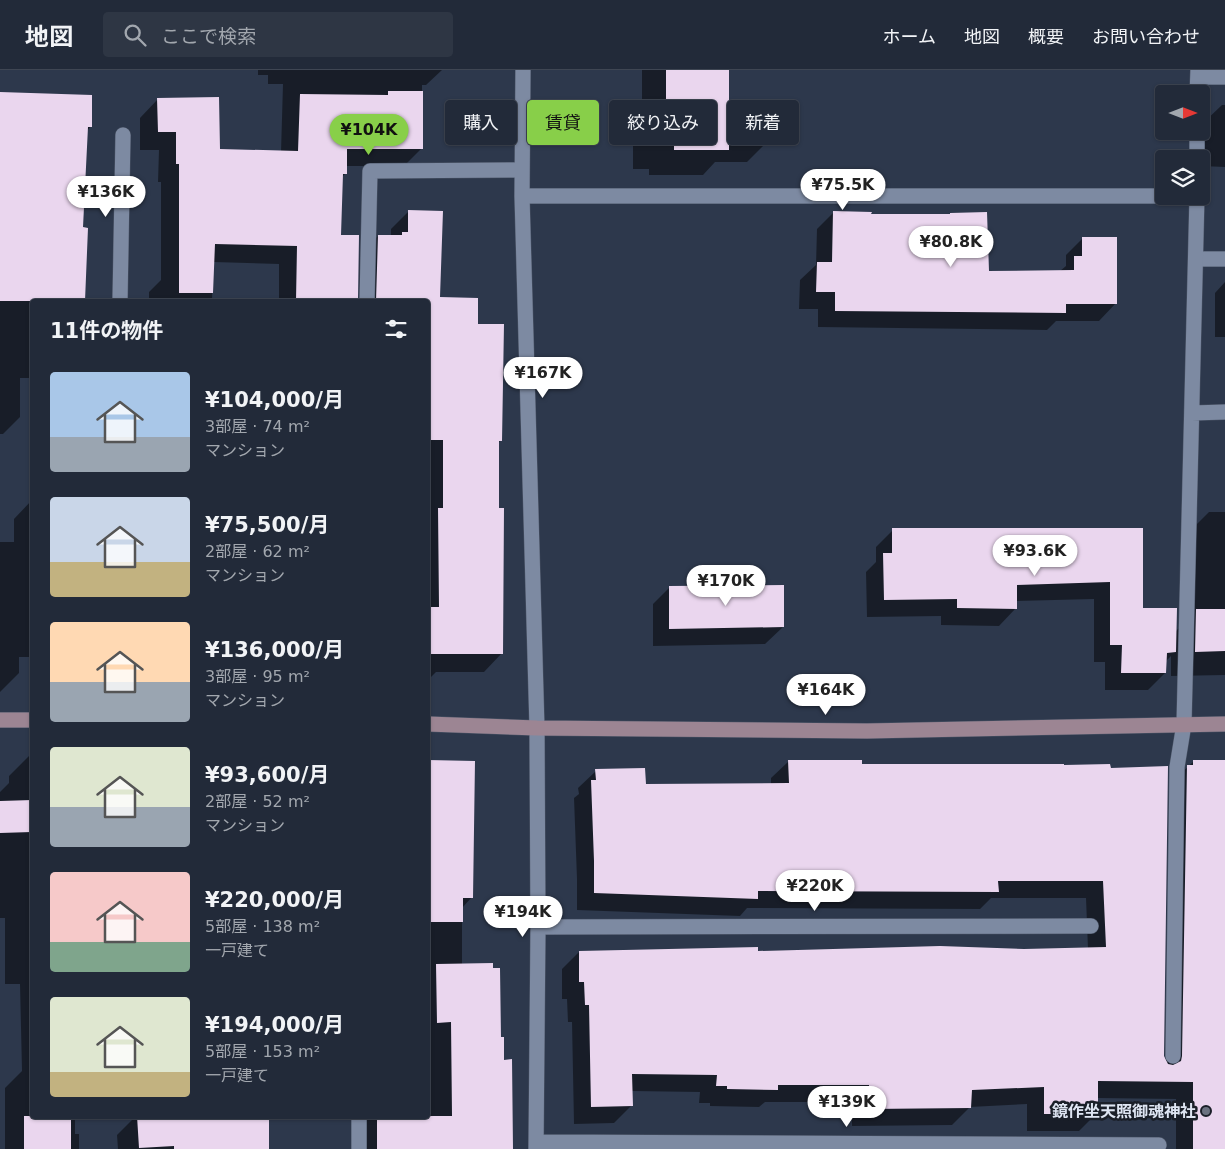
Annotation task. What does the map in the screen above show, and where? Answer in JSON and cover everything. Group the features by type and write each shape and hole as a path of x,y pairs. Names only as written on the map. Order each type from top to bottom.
{"street":[{"path":"522,70 522,196 537,728 536,1145 1159,1144"},
{"path":"1198,73 1225,76"},
{"path":"120,299 123,135"},
{"path":"367,299 370,171 522,170"},
{"path":"522,196 1155,196"},
{"path":"1173,1056 1176,766 1184,724 1197,205"},
{"path":"1196,259 1225,258"},
{"path":"1192,413 1225,412"},
{"path":"0,720 30,720"},
{"path":"430,724 537,728 867,731 1225,724"},
{"path":"538,927 1091,926"},
{"path":"359,1119 360,1149"}],"building":[{"path":"666,70 729,70 727,145 729,145 729,150 674,150 674,145 717,145 717,100 666,100"},
{"path":"388,91 423,91 423,149 347,149 347,174 343,174 341,235 359,235 358,299 296,299 297,246 215,244 213,293 179,293 179,164 176,164 176,132 158,132 157,98 219,97 220,149 298,151 300,94 388,95"},
{"path":"0,92 92,95 92,127 88,127 83,227 88,228 85,299 0,301"},
{"path":"408,210 443,211 440,297 478,298 478,324 504,324 502,441 499,441 499,508 504,508 503,654 430,654 430,607 439,607 438,508 443,508 443,440 430,440 430,299 376,299 378,235 402,235 402,232 408,232"},
{"path":"833,211 872,212 871,214 987,212 989,271 1074,270 1074,256 1082,256 1082,237 1117,237 1117,304 1066,304 1066,313 835,311 835,292 816,292 817,262 832,262"},
{"path":"892,528 1143,528 1143,608 1177,608 1176,652 1167,653 1166,673 1121,673 1122,645 1110,645 1110,582 1017,585 1017,609 957,608 957,599 884,600 883,553 892,553"},
{"path":"784,585 784,627 669,629 669,586"},
{"path":"1196,609 1225,609 1225,651 1195,652"},
{"path":"430,760 475,761 473,898 463,898 463,922 430,922"},
{"path":"788,760 862,760 862,764 1110,764 1111,768 1168,766 1164,1056 1168,1064 1173,1065 1181,1061 1182,1056 1187,765 1193,765 1193,760 1225,760 1225,1149 1193,1149 1193,1082 1098,1081 1098,1114 1044,1114 1044,1087 972,1090 971,1108 869,1109 869,1085 778,1085 778,1090 727,1089 727,1086 716,1086 717,1075 632,1074 633,1106 591,1107 589,1005 585,1005 584,982 579,982 579,951 758,947 758,951 940,946 1024,949 1106,947 1103,881 998,881 999,892 758,891 758,899 594,893 591,780 596,780 595,769 645,768 646,784 789,783"},
{"path":"30,800 30,832 0,833 0,801"},
{"path":"493,963 493,968 500,968 501,1037 504,1037 504,1060 512,1059 513,1149 377,1149 377,1119 430,1119 430,1116 452,1116 451,1022 437,1023 436,964"},
{"path":"24,1116 30,1116 30,1119 71,1119 71,1149 24,1149"},
{"path":"137,1119 269,1119 269,1149 174,1149 174,1146 139,1148"}],"place":[{"name":"鏡作坐天照御魂神社","path":"1206,1111"}]}
